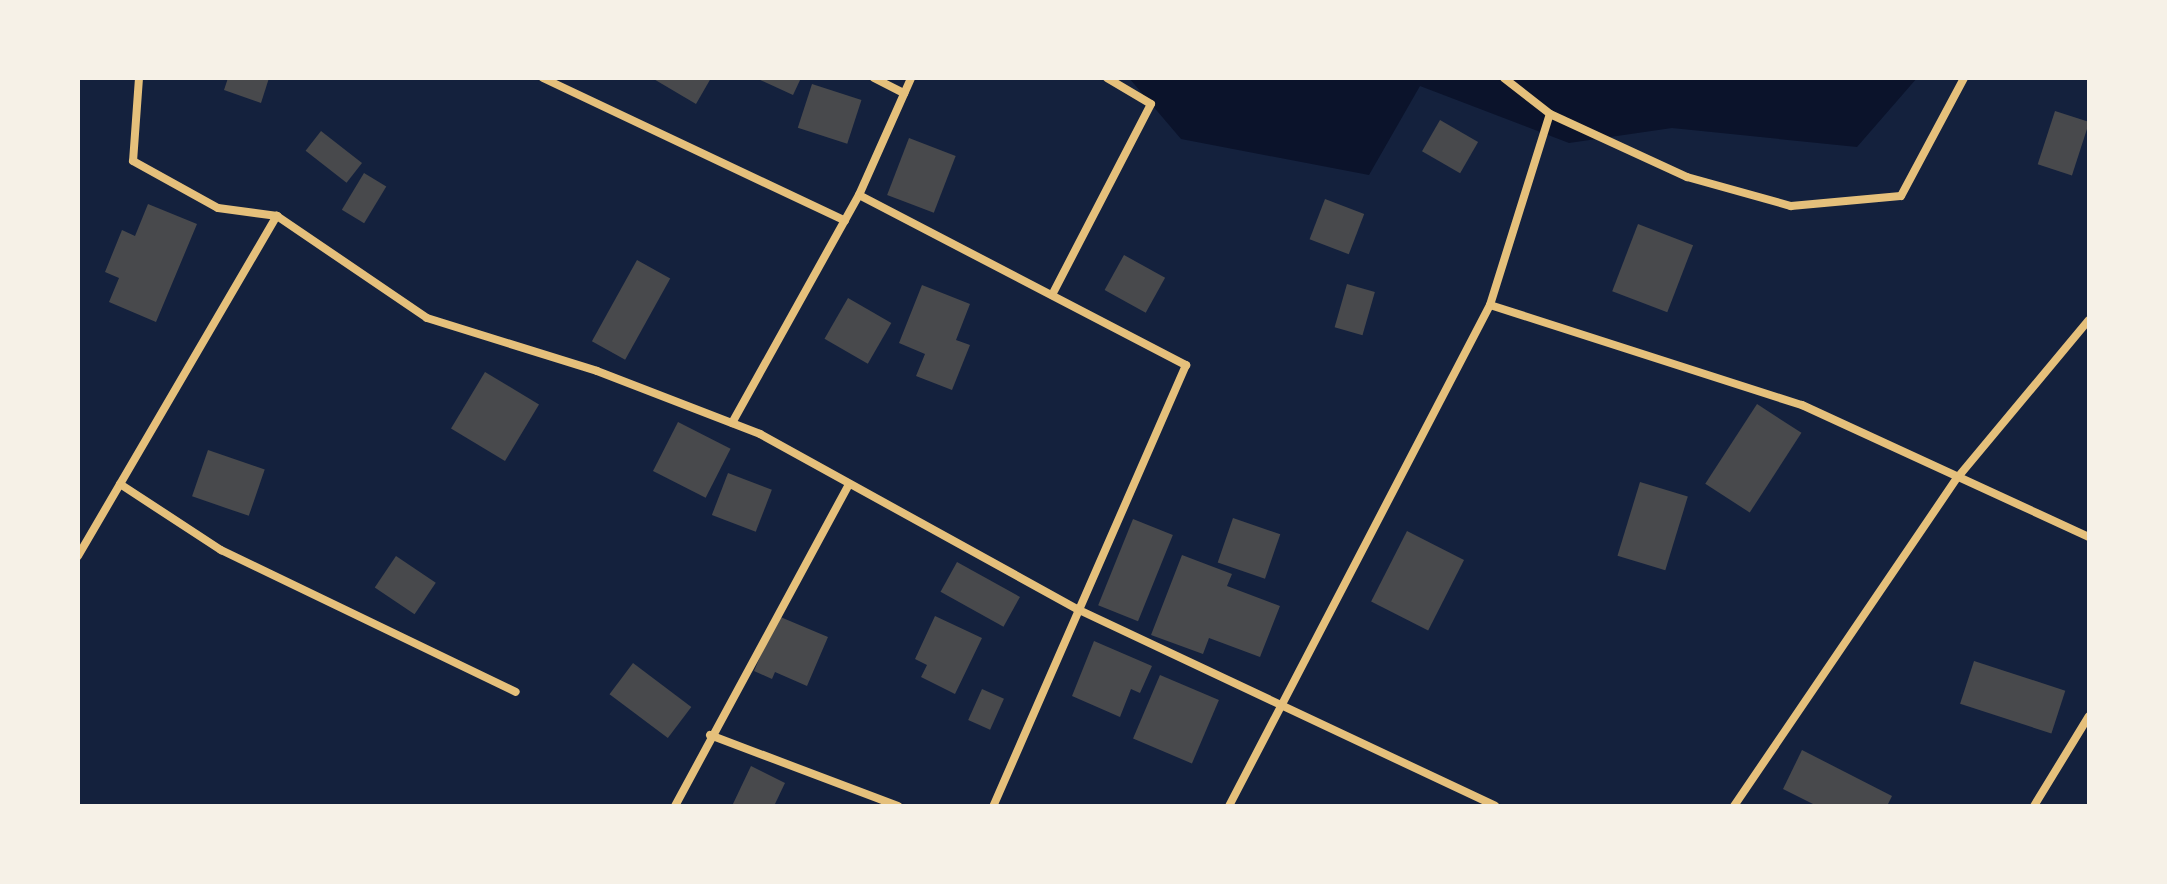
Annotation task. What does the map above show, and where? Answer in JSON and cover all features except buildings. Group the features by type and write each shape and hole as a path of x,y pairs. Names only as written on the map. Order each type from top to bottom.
{"street":[{"path":"139,78 133,161 218,208 277,216 427,318 597,371 732,423 1077,609 1495,806"},
{"path":"543,78 845,221"},
{"path":"874,78 904,93"},
{"path":"732,423 859,195 911,78"},
{"path":"1052,295 1151,104 1107,78"},
{"path":"1504,78 1550,114 1687,177 1791,206 1901,196 1964,78"},
{"path":"1229,806 1284,707 1490,305 1550,114"},
{"path":"859,195 1186,365 993,806"},
{"path":"78,556 277,216"},
{"path":"1490,305 1802,405 2089,537"},
{"path":"1734,806 1958,477 2089,320"},
{"path":"120,484 221,550 516,692"},
{"path":"675,806 710,735 849,484"},
{"path":"2034,806 2089,716"},
{"path":"710,735 898,806"}],"water":[{"path":"1129,78 1917,78 1857,147 1672,128 1569,143 1420,86 1369,175 1181,139"}]}
